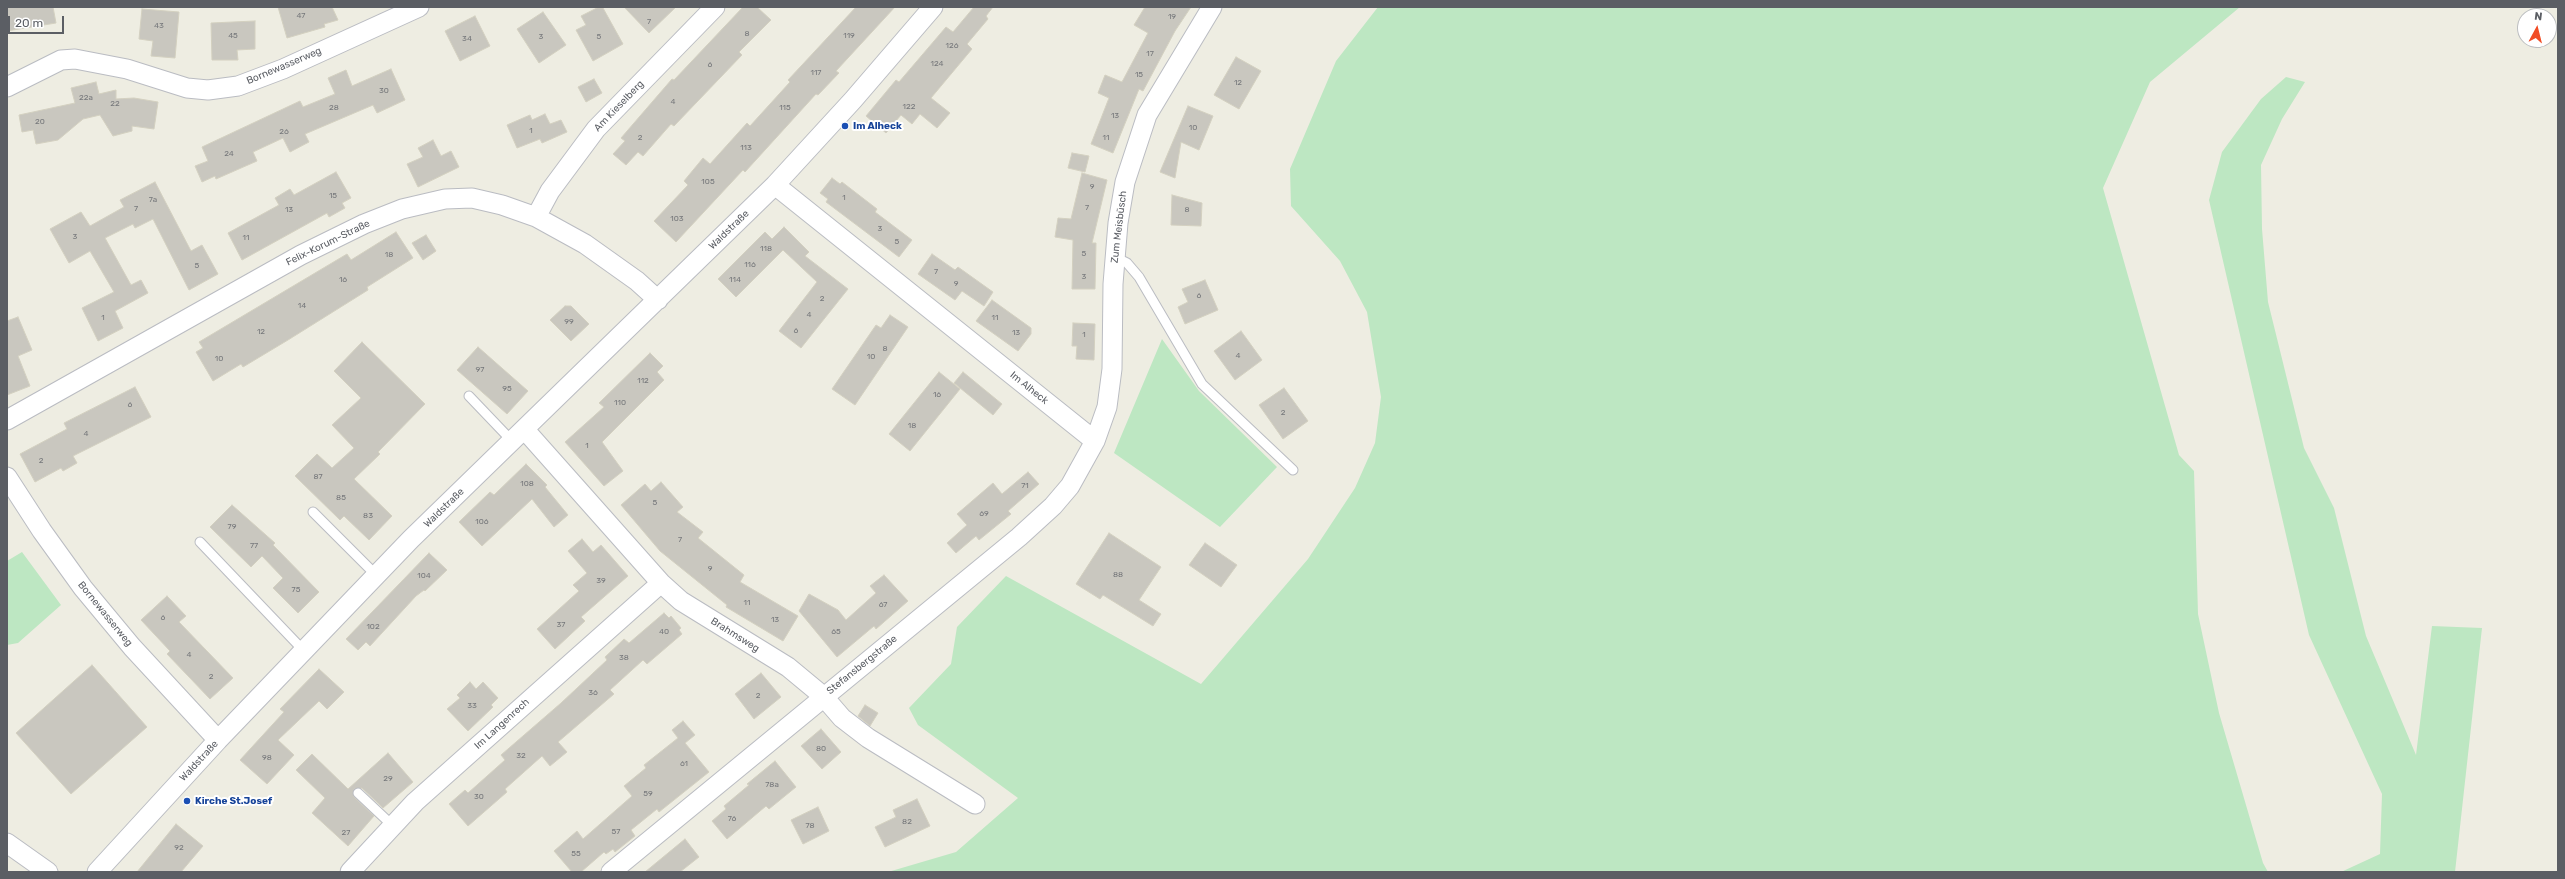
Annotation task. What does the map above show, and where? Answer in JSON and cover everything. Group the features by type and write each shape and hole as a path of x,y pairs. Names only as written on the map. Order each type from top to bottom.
{"street":[{"name":"Bornewasserweg","path":"7,87 61,60 75,59 127,69 187,88 208,90 238,86 283,69 419,7"},
{"name":"Am Kieselberg","path":"536,216 550,191 596,129 715,7"},
{"name":"Waldstraße","path":"97,872 218,740 411,539 519,436 775,185 863,89 933,7"},
{"name":"Zum Meisbüsch","path":"1095,441 1107,407 1112,369 1115,257 1118,223 1125,182 1148,115 1212,7"},
{"name":"Im Alheck","path":"775,185 1095,441"},
{"name":"Felix-Korum-Straße","path":"7,420 301,255 364,224 402,209 445,198 472,198 502,205 536,216 585,244 637,281 658,300"},
{"name":"Brahmsweg","path":"519,436 661,583 681,601 788,668 823,696 842,718 868,738 975,804"},
{"name":"Stefansbergstraße","path":"611,872 1018,537 1053,506 1070,486 1095,441"},
{"name":"Bornewasserweg","path":"7,477 42,532 83,588 132,647 218,740"},
{"name":"Im Langenrech","path":"350,872 392,825 451,769 661,583"},
{"path":"7,843 48,872"}],"lane":[{"path":"1115,257 1127,263 1139,278 1202,384 1292,470"},
{"path":"469,396 519,436"},
{"path":"313,512 377,576"},
{"path":"200,542 304,651"},
{"path":"358,793 392,825"}],"green space":[{"path":"1378,7 2240,7 2150,82 2103,188 2179,455 2194,471 2198,614 2219,713 2263,863 2268,872 888,872 956,852 1018,798 918,725 909,708 951,664 957,627 1006,576 1201,684 1308,559 1355,488 1375,443 1381,397 1367,312 1340,261 1291,206 1290,169 1336,61"},
{"path":"2286,77 2305,82 2282,119 2261,165 2262,229 2268,302 2304,448 2334,508 2366,636 2416,755 2432,626 2482,628 2455,872 2341,872 2380,854 2382,794 2309,635 2209,200 2222,152 2261,99"},
{"path":"1162,339 1199,391 1277,467 1220,527 1114,453"},
{"path":"22,552 61,605 18,643 7,645 7,561"}],"building":[{"path":"7,7 53,7 56,23 7,31"},
{"path":"278,7 332,7 338,20 324,24 325,27 287,38"},
{"path":"624,7 676,7 649,33"},
{"path":"743,7 757,7 771,20 739,52 742,55 674,126 671,124 643,156 638,152 626,165 613,154 625,141 621,138 672,79 674,80"},
{"path":"856,7 895,7 836,71 839,73 818,95 816,94 745,172 743,170 676,242 654,221 688,185 684,181 703,158 710,164 747,123 750,126 790,82 788,80"},
{"path":"974,7 993,7 986,16 988,19 967,44 972,49 931,98 950,113 937,128 920,114 912,124 901,115 886,133 866,116 896,80 899,82 946,27 953,32"},
{"path":"1145,7 1191,7 1175,31 1143,91 1139,89 1113,153 1091,144 1109,98 1098,93 1105,75 1122,82 1148,33 1134,25"},
{"path":"597,8 603,8 623,44 593,61 576,30 586,25 581,16"},
{"path":"142,9 179,12 175,58 151,56 153,41 139,39"},
{"path":"543,12 566,45 539,63 517,29"},
{"path":"475,16 490,46 460,61 445,31"},
{"path":"255,21 255,49 237,50 238,60 212,60 211,23"},
{"path":"1236,57 1261,71 1239,109 1214,95"},
{"path":"391,69 405,100 377,113 373,105 305,134 309,142 290,152 283,138 253,152 257,161 216,179 215,176 202,182 195,166 208,161 202,147 300,101 303,107 335,94 328,78 346,70 352,86"},
{"path":"594,79 602,93 586,102 578,87"},
{"path":"96,82 99,94 116,90 116,99 134,98 158,102 154,129 132,126 132,131 113,136 100,115 83,119 58,140 36,144 33,130 22,132 19,115 75,103 71,88"},
{"path":"1188,106 1213,116 1199,150 1181,142 1175,178 1160,172"},
{"path":"545,114 550,124 561,120 567,132 542,143 540,139 517,148 507,125 530,115 532,120"},
{"path":"433,140 441,156 451,151 459,167 418,187 407,164 423,157 418,148"},
{"path":"1072,153 1089,156 1085,172 1068,168"},
{"path":"336,172 351,198 342,203 345,208 329,217 327,213 242,260 228,233 279,205 275,198 290,189 294,195"},
{"path":"1082,173 1107,180 1092,243 1096,243 1095,289 1072,289 1073,240 1055,237 1058,218 1071,219"},
{"path":"832,178 840,184 842,182 877,209 875,212 912,240 899,257 826,202 828,199 820,193"},
{"path":"155,182 191,251 202,245 218,274 189,290 153,219 135,228 133,224 105,238 131,285 141,280 148,293 115,311 123,328 98,341 82,308 114,292 90,251 69,263 50,229 81,212 90,226 124,207 120,200"},
{"path":"1172,195 1202,203 1201,226 1171,225"},
{"path":"784,227 809,252 805,256 848,289 801,348 779,331 817,282 783,250 736,297 718,279 765,232 772,239"},
{"path":"396,232 413,258 367,287 368,290 288,340 243,367 241,364 213,381 196,352 203,348 199,342 347,254 351,260"},
{"path":"426,235 436,251 423,260 412,243"},
{"path":"932,254 955,270 958,267 993,292 984,306 962,291 955,300 918,274"},
{"path":"1205,280 1218,310 1185,324 1178,307 1188,302 1182,289"},
{"path":"992,300 1031,328 1031,334 1018,351 976,321"},
{"path":"565,306 571,306 589,324 571,341 550,320"},
{"path":"890,315 908,327 855,405 832,389 876,325 881,328"},
{"path":"18,317 32,350 18,356 30,386 7,395 7,321"},
{"path":"1073,323 1095,324 1094,360 1076,359 1077,346 1072,346"},
{"path":"1241,331 1262,360 1235,380 1214,351"},
{"path":"362,342 425,404 378,452 380,454 354,479 392,516 369,540 344,516 340,520 295,476 317,454 332,468 354,448 332,425 361,398 334,371"},
{"path":"478,347 528,391 507,414 457,370"},
{"path":"650,353 663,366 657,372 664,380 602,442 623,471 604,486 565,442 604,407 599,403"},
{"path":"939,372 960,389 910,451 889,434"},
{"path":"963,372 1002,404 993,415 954,383"},
{"path":"135,387 151,417 73,456 77,463 63,471 61,468 35,482 20,454 67,429 64,423"},
{"path":"1284,388 1308,421 1283,439 1259,405"},
{"path":"526,464 547,485 545,487 568,515 554,527 532,499 482,546 459,522 490,492 494,495"},
{"path":"1028,472 1039,484 1008,511 1011,514 979,540 976,536 956,553 947,543 967,525 957,514 993,483 1002,494"},
{"path":"661,482 683,507 677,512 703,532 698,538 744,575 740,582 798,616 783,641 726,607 727,605 660,551 621,505 645,484 651,491"},
{"path":"232,505 275,543 273,545 319,592 298,613 273,588 283,578 262,556 251,567 210,527"},
{"path":"1109,533 1161,567 1139,600 1161,614 1153,626 1103,595 1100,599 1076,584"},
{"path":"582,539 593,552 601,545 628,576 581,617 585,621 555,649 537,629 579,591 573,585 587,573 568,551"},
{"path":"1205,543 1237,565 1221,587 1189,565"},
{"path":"429,553 447,570 425,591 424,590 416,596 370,646 366,642 358,650 346,639"},
{"path":"884,575 908,601 876,629 874,626 837,657 799,611 809,594 838,610 846,620 876,593 870,586"},
{"path":"167,596 186,616 179,622 233,678 210,699 167,654 170,651 141,620"},
{"path":"664,613 669,618 671,616 681,628 679,630 682,634 647,664 643,660 610,690 614,694 558,742 567,752 550,766 542,756 505,789 507,792 468,826 449,804 465,790 468,793 505,760 501,755 561,703 607,660 605,657 624,639 629,643"},
{"path":"92,665 147,727 71,794 16,733"},
{"path":"319,669 344,692 327,709 319,701 278,740 294,755 267,784 240,760 284,712 280,709"},
{"path":"761,673 781,697 754,719 735,694"},
{"path":"470,682 476,689 483,682 498,698 491,705 493,707 468,731 447,709 460,698 457,695"},
{"path":"865,705 878,713 870,726 858,716"},
{"path":"683,721 695,735 685,743 709,772 659,812 657,809 631,830 635,836 615,852 613,849 606,854 604,852 581,872 572,872 554,851 577,831 583,839 632,796 624,786 646,768 644,765 678,738 672,730"},
{"path":"821,729 841,752 822,769 801,746"},
{"path":"388,753 413,782 383,808 362,788 354,789 354,797 374,816 348,846 312,813 325,798 296,770 312,754 348,789"},
{"path":"775,761 796,787 769,809 766,806 727,839 712,821 726,809 724,806 749,785 747,784"},
{"path":"917,799 930,826 885,847 875,827 896,817 893,810"},
{"path":"818,807 829,831 803,844 791,820"},
{"path":"176,824 203,846 181,872 137,872"},
{"path":"685,839 699,857 680,872 645,872"}],"place":[{"name":"Im Alheck","path":"845,126"},
{"name":"Kirche St.Josef","path":"187,801"}]}
